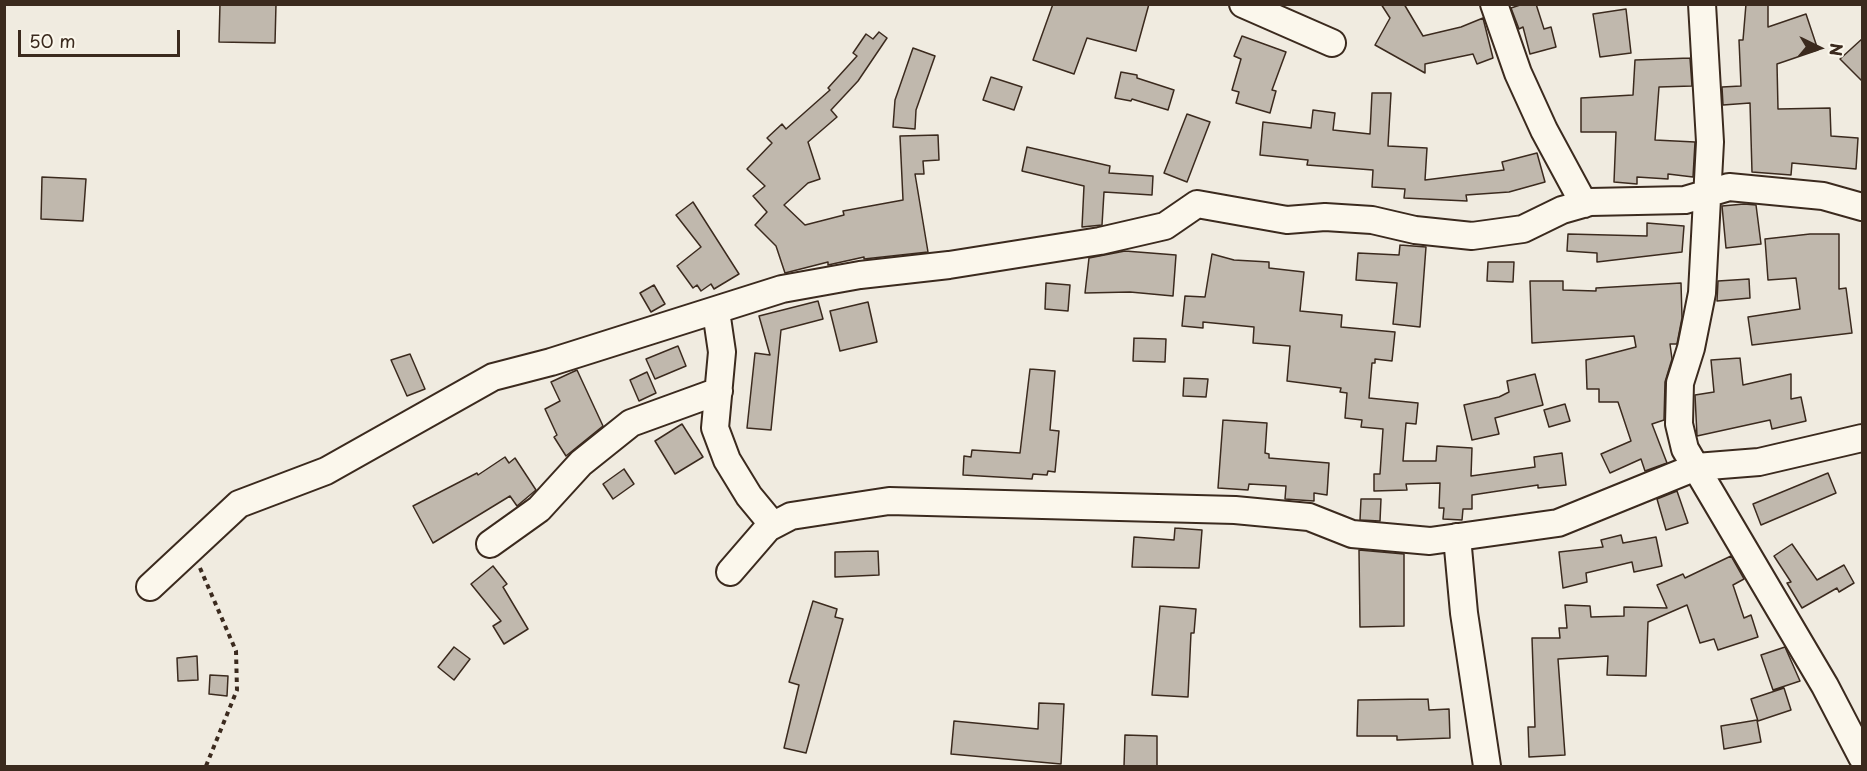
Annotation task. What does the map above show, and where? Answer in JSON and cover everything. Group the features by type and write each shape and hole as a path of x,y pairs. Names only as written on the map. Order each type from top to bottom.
{"street":[{"path":"1243,4 1332,43"},
{"path":"1494,4 1518,73 1544,130 1584,204"},
{"path":"1702,4 1710,142 1701,293 1691,348 1680,383 1679,424 1685,449 1825,686 1863,757"},
{"path":"150,587 239,504 326,471 493,377 716,311 782,289 848,277 949,265 1100,241 1165,226 1197,204 1287,220 1325,218 1372,220 1415,231 1472,236 1523,229 1562,210 1584,204 1685,200 1729,187 1823,196 1863,207"},
{"path":"716,311 722,351 715,428 727,460 749,496 773,525"},
{"path":"490,544 539,509 580,464 631,423 719,391"},
{"path":"730,572 768,528 790,516 889,501 1235,510 1309,517 1352,534 1430,541 1558,523 1696,467 1760,462 1863,438"},
{"path":"1457,537 1464,613 1487,766"}],"path":[{"path":"192,548 236,651 237,690 206,766"}],"building":[{"path":"220,4 276,4 275,43 219,42"},
{"path":"1053,4 1149,4 1136,51 1087,38 1074,74 1033,60"},
{"path":"1381,4 1404,4 1423,36 1461,27 1483,18 1493,58 1477,64 1473,54 1425,64 1425,73 1375,45 1390,18"},
{"path":"1523,4 1536,4 1544,29 1551,27 1556,47 1530,54 1523,27 1519,29 1511,8"},
{"path":"1746,4 1768,4 1768,27 1806,14 1818,50 1777,64 1778,109 1830,108 1831,136 1858,138 1856,169 1792,163 1791,175 1752,172 1750,103 1723,105 1722,87 1741,86 1739,40 1743,40"},
{"path":"1626,9 1631,53 1600,57 1593,14"},
{"path":"879,32 887,38 858,81 831,110 837,117 808,142 820,179 808,183 784,205 805,225 844,215 843,211 903,200 900,136 938,135 939,160 923,161 924,174 915,174 928,252 864,259 864,257 828,265 828,262 785,273 776,246 755,225 767,212 753,196 765,186 747,169 772,143 767,138 782,124 786,129 830,90 828,88 857,56 853,53 866,34 873,39"},
{"path":"1242,36 1286,52 1272,90 1276,91 1270,113 1236,103 1239,92 1232,90 1241,59 1234,56"},
{"path":"1863,38 1863,82 1840,59"},
{"path":"913,48 935,56 916,110 915,129 893,127 895,100"},
{"path":"1690,58 1692,86 1659,87 1655,140 1695,142 1693,177 1668,174 1668,179 1637,177 1637,184 1614,182 1616,132 1581,132 1581,98 1633,95 1635,60"},
{"path":"1121,72 1137,75 1137,78 1174,90 1168,110 1132,99 1131,101 1115,98"},
{"path":"991,77 1022,87 1014,110 983,100"},
{"path":"1372,93 1391,93 1388,146 1427,148 1425,180 1504,170 1502,162 1537,153 1545,182 1509,192 1466,195 1467,201 1404,198 1405,189 1372,187 1373,170 1307,165 1308,160 1260,155 1263,122 1311,128 1313,110 1335,113 1333,130 1370,134"},
{"path":"1187,114 1210,122 1187,182 1164,173"},
{"path":"1027,147 1110,166 1109,173 1153,176 1152,195 1104,192 1102,225 1082,227 1084,186 1022,171"},
{"path":"42,177 86,179 83,221 41,219"},
{"path":"693,202 739,274 714,289 711,284 701,291 697,285 693,288 677,266 701,247 676,215"},
{"path":"1756,205 1761,244 1726,248 1722,206"},
{"path":"1647,223 1684,226 1682,252 1597,262 1597,253 1567,251 1568,234 1647,236"},
{"path":"1810,234 1839,234 1839,289 1846,288 1852,333 1752,345 1748,317 1800,309 1796,278 1768,280 1765,239"},
{"path":"1400,245 1426,247 1420,327 1393,324 1397,283 1356,280 1358,253 1399,255"},
{"path":"1125,251 1176,255 1173,296 1130,292 1085,293 1089,258"},
{"path":"1212,254 1234,260 1269,262 1269,268 1304,272 1300,311 1342,315 1341,327 1395,332 1392,361 1375,359 1375,363 1372,363 1369,398 1418,403 1416,424 1406,423 1403,461 1436,461 1437,446 1472,448 1471,476 1535,467 1534,457 1562,453 1566,485 1538,488 1538,485 1472,495 1472,509 1463,509 1462,520 1443,519 1444,508 1439,508 1440,483 1406,484 1407,490 1374,491 1374,474 1380,474 1383,429 1361,427 1362,420 1345,418 1347,393 1340,392 1341,388 1287,381 1290,346 1253,343 1254,327 1203,322 1203,328 1182,326 1185,296 1205,297"},
{"path":"1488,262 1514,262 1513,282 1487,281"},
{"path":"1749,279 1750,298 1717,301 1718,281"},
{"path":"1530,281 1563,281 1563,290 1596,291 1596,288 1681,283 1682,318 1677,344 1670,344 1672,359 1665,382 1664,420 1652,424 1667,463 1645,471 1641,459 1610,473 1601,454 1631,441 1618,402 1599,402 1599,389 1587,389 1586,360 1636,347 1634,336 1532,343"},
{"path":"1046,283 1070,285 1068,311 1045,309"},
{"path":"654,285 665,304 651,312 640,293"},
{"path":"818,301 823,319 781,330 771,430 747,428 755,353 770,355 759,316"},
{"path":"868,302 877,342 840,351 830,311"},
{"path":"1134,338 1166,339 1165,362 1133,361"},
{"path":"678,346 686,366 655,379 646,359"},
{"path":"410,354 425,389 407,396 391,360"},
{"path":"1740,358 1743,385 1791,374 1791,399 1801,397 1806,421 1772,429 1770,420 1697,436 1695,395 1714,392 1711,360"},
{"path":"1030,369 1055,371 1050,430 1059,431 1055,472 1048,471 1047,475 1033,474 1032,479 963,475 964,456 971,457 972,450 1020,453"},
{"path":"577,370 603,426 566,456 554,437 557,435 545,409 560,401 551,382"},
{"path":"647,372 656,393 639,401 630,380"},
{"path":"1535,374 1543,405 1495,418 1499,434 1472,440 1464,405 1499,397 1509,392 1507,381"},
{"path":"1184,378 1208,379 1206,397 1183,396"},
{"path":"1565,404 1570,421 1549,427 1544,410"},
{"path":"1223,420 1267,423 1265,453 1269,454 1269,458 1329,463 1327,495 1314,493 1314,501 1285,499 1286,486 1249,484 1248,490 1218,488"},
{"path":"682,424 703,457 675,474 655,441"},
{"path":"505,457 509,463 515,458 536,490 517,506 510,496 433,543 413,506 477,473 478,475"},
{"path":"624,469 634,484 613,499 603,484"},
{"path":"1828,473 1836,493 1761,525 1753,504"},
{"path":"1677,491 1688,523 1666,530 1657,499"},
{"path":"1361,499 1381,499 1380,521 1360,520"},
{"path":"1175,528 1202,530 1199,568 1132,567 1134,537 1174,540"},
{"path":"1621,535 1623,543 1656,537 1662,566 1634,572 1632,562 1586,573 1587,582 1563,588 1559,552 1603,547 1601,540"},
{"path":"1792,544 1817,580 1844,565 1854,583 1839,592 1837,588 1802,608 1787,583 1791,582 1774,556"},
{"path":"1359,550 1404,554 1404,626 1360,627"},
{"path":"878,551 879,575 835,577 835,552"},
{"path":"1731,556 1744,579 1733,585 1744,618 1751,615 1758,637 1718,650 1714,639 1700,643 1687,605 1648,622 1646,676 1607,675 1608,656 1558,659 1565,755 1529,757 1528,727 1535,727 1532,638 1560,638 1559,628 1567,628 1565,605 1590,606 1591,617 1624,616 1624,607 1667,608 1657,585 1683,574 1685,578"},
{"path":"493,566 507,584 503,587 528,629 504,644 493,626 501,621 471,584"},
{"path":"813,601 837,609 835,617 843,619 806,753 784,748 799,685 789,682"},
{"path":"1160,606 1196,609 1194,633 1191,633 1188,697 1152,695"},
{"path":"454,647 470,659 454,680 438,667"},
{"path":"1785,647 1800,681 1773,690 1761,655"},
{"path":"197,656 198,680 178,681 177,658"},
{"path":"210,675 228,676 227,696 209,694"},
{"path":"1784,688 1791,710 1758,721 1751,699"},
{"path":"1428,699 1429,710 1449,709 1450,738 1397,740 1397,736 1357,736 1358,700"},
{"path":"1039,703 1064,704 1061,764 951,754 954,721 1038,729"},
{"path":"1757,720 1761,742 1724,749 1721,726"},
{"path":"1125,735 1157,736 1157,766 1124,766"}]}
